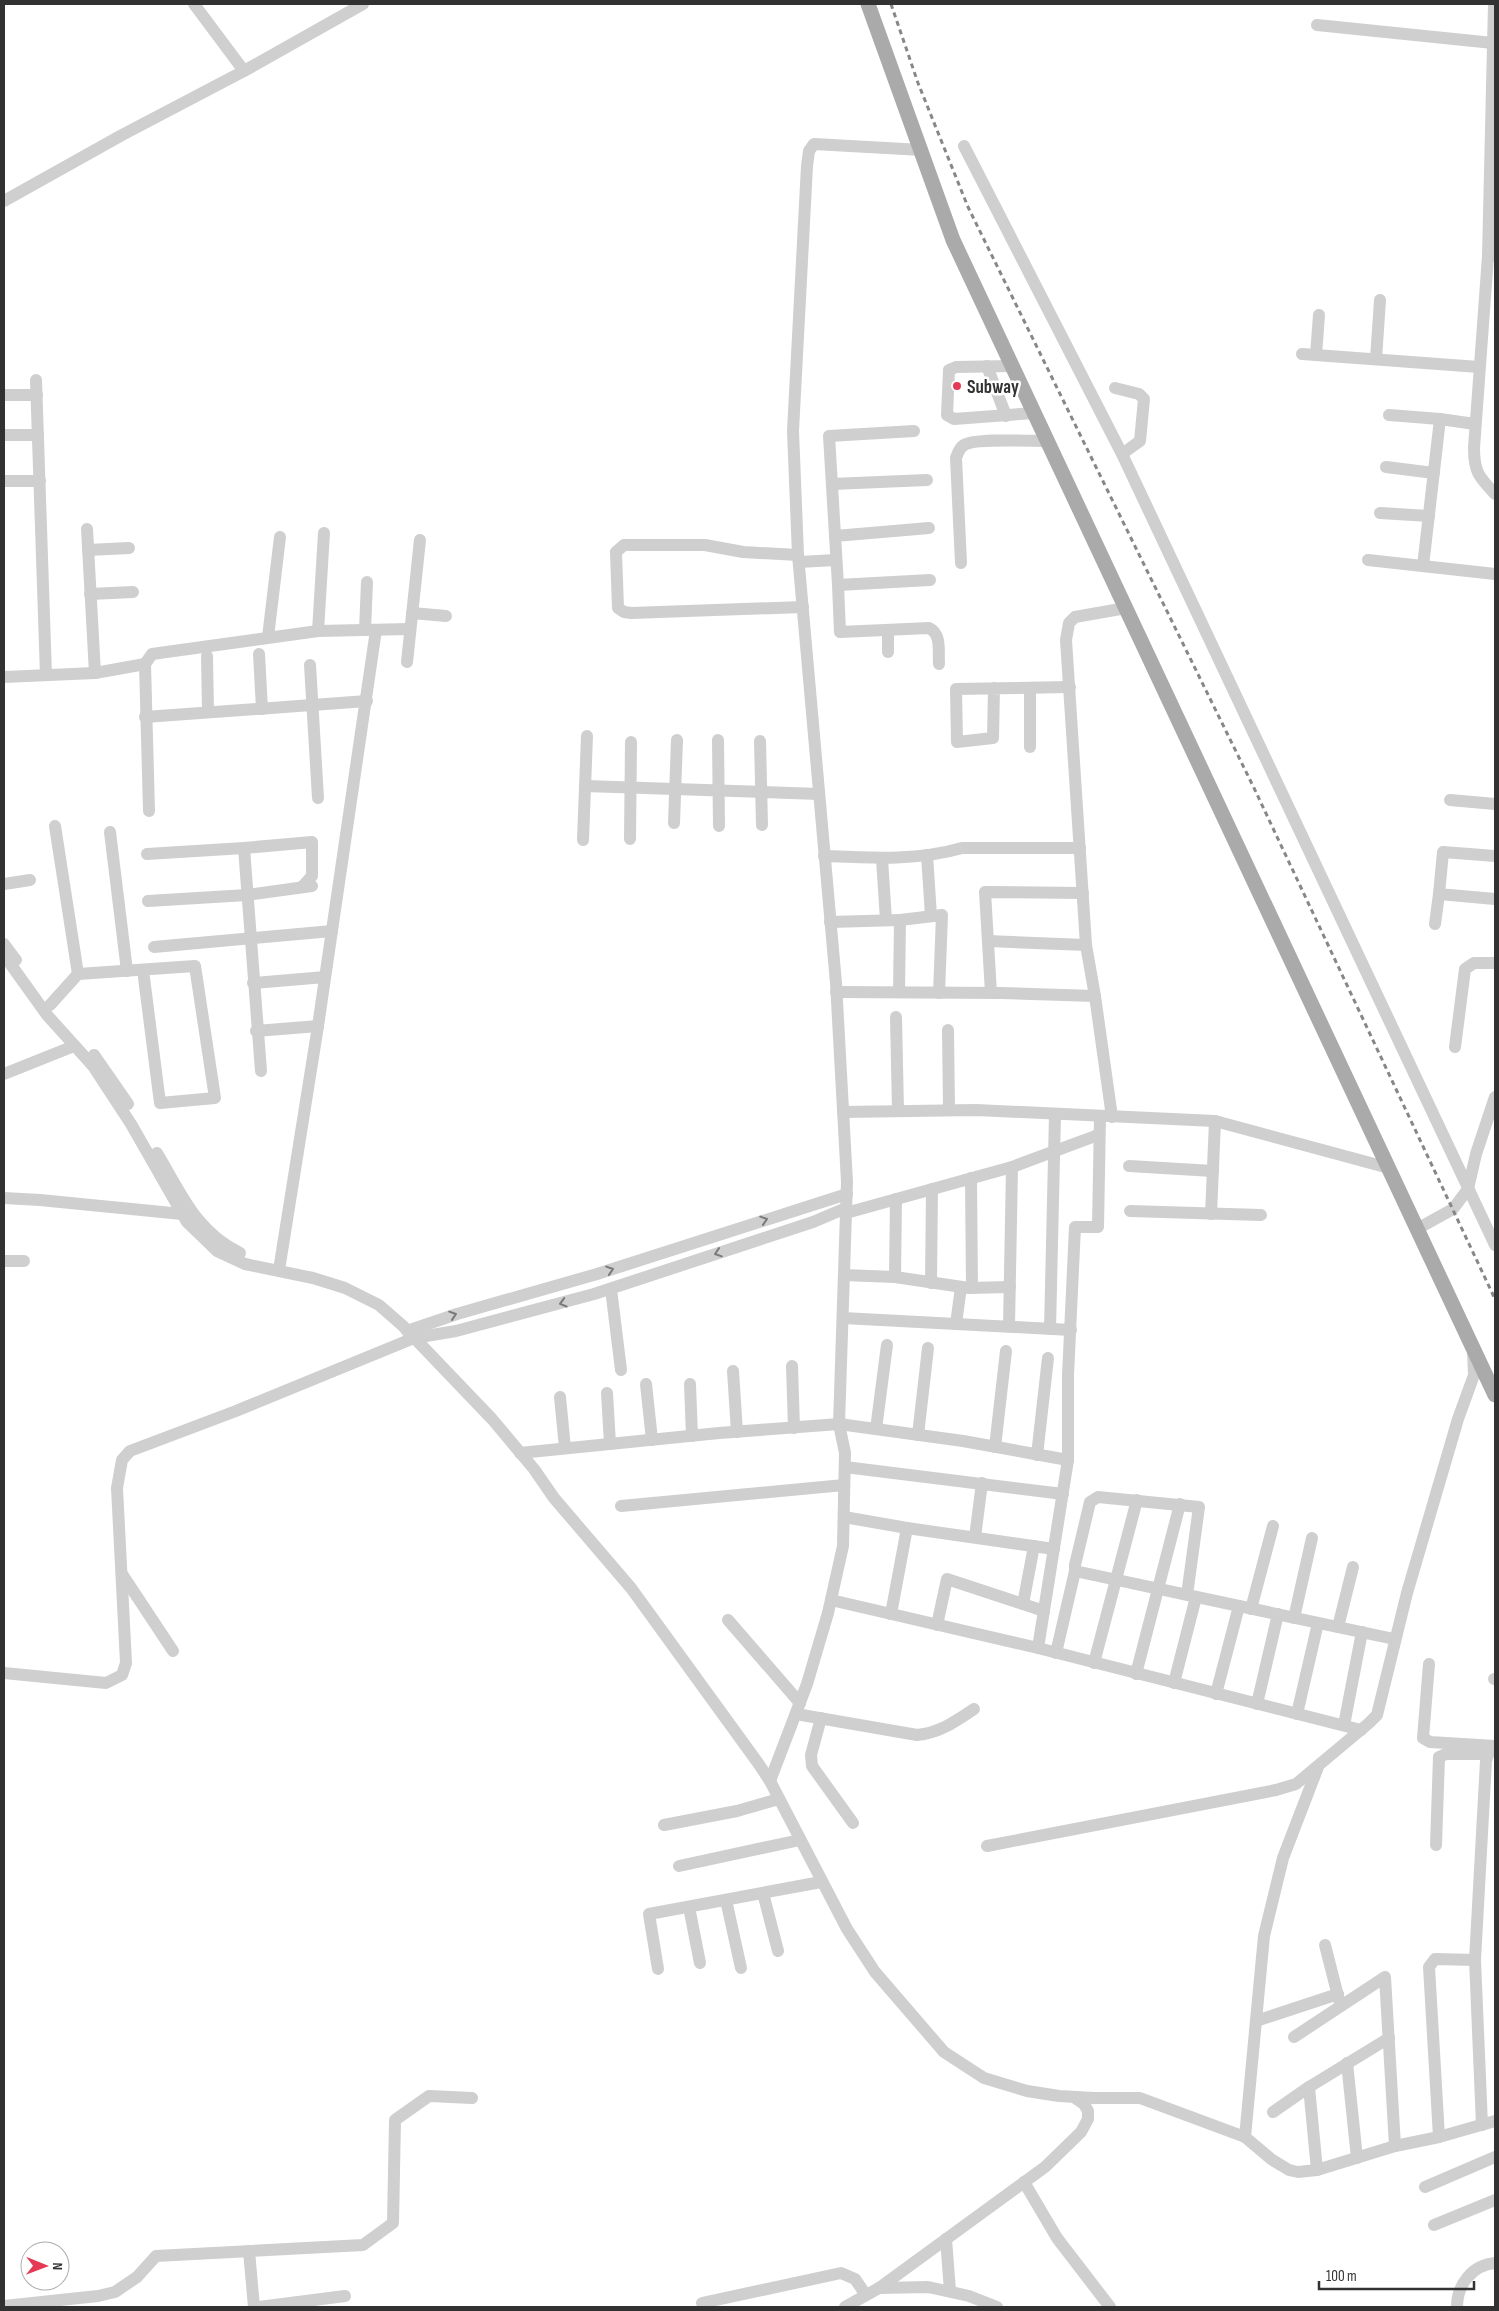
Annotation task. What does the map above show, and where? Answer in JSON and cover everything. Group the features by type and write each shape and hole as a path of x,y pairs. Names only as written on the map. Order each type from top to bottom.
{"main road":[{"path":"868,4 953,240 1495,1395"}],"street":[{"path":"194,4 244,71"},
{"path":"4,200 244,71 363,4"},
{"path":"1494,4 1492,256 1479,367 1474,466 1480,478 1495,494"},
{"path":"1317,25 1493,43"},
{"path":"770,1781 807,1684 831,1600 843,1546 844,1517 845,1453 840,1424 847,1194 836,992 802,607 793,431 807,166 810,151 814,144 922,150"},
{"path":"964,146 1122,454 1495,1245"},
{"path":"1376,359 1380,300"},
{"path":"1316,355 1319,315"},
{"path":"1302,354 1479,367"},
{"path":"987,366 1006,416"},
{"path":"1012,366 956,367 949,370 947,415 954,420 1034,413"},
{"path":"36,380 46,675"},
{"path":"1115,388 1139,394 1144,399 1140,441 1122,454"},
{"path":"4,395 37,394"},
{"path":"1389,415 1475,424"},
{"path":"1423,566 1440,419"},
{"path":"914,431 829,436 840,632 929,628 935,630 938,635 939,664"},
{"path":"4,435 38,435"},
{"path":"961,563 956,458 960,448 966,443 978,442 1047,441"},
{"path":"1386,467 1434,473"},
{"path":"832,484 927,480"},
{"path":"4,481 40,481"},
{"path":"1380,513 1428,516"},
{"path":"835,536 930,528"},
{"path":"87,529 95,673"},
{"path":"318,631 324,533"},
{"path":"268,637 280,537"},
{"path":"407,662 420,540"},
{"path":"802,607 624,612 618,608 616,552 624,545 705,545 743,552 836,560"},
{"path":"88,550 129,548"},
{"path":"1368,560 1495,574"},
{"path":"838,585 930,580"},
{"path":"279,1270 367,701 374,630 366,582"},
{"path":"90,594 133,592"},
{"path":"1038,1648 1068,1460 1075,1227 1098,1227 1098,1135 1106,1117 1095,996 1086,945 1066,640 1069,623 1075,617 1126,608"},
{"path":"412,613 446,616"},
{"path":"149,811 145,664 152,654 318,631 410,628"},
{"path":"888,630 888,652"},
{"path":"259,654 262,709"},
{"path":"207,656 208,712"},
{"path":"4,677 95,673 145,664"},
{"path":"310,666 318,798"},
{"path":"994,688 993,738 957,742 956,689 994,688 1070,687"},
{"path":"1030,688 1030,747"},
{"path":"145,717 367,701"},
{"path":"583,840 587,736"},
{"path":"674,823 677,740"},
{"path":"718,740 719,826"},
{"path":"760,741 762,825"},
{"path":"630,839 631,742"},
{"path":"585,786 631,786 819,794"},
{"path":"1450,800 1495,804"},
{"path":"55,826 78,974"},
{"path":"110,832 127,971"},
{"path":"146,854 312,842 312,876 307,886 247,895 148,901"},
{"path":"244,848 256,1030 261,1071"},
{"path":"824,856 882,859 962,848 1080,848"},
{"path":"1435,924 1440,894 1443,852 1495,856"},
{"path":"927,854 932,916"},
{"path":"882,859 886,920"},
{"path":"4,884 30,880"},
{"path":"991,993 985,892 1083,893"},
{"path":"1440,894 1495,899"},
{"path":"830,922 900,920 942,915 939,992"},
{"path":"899,992 900,920"},
{"path":"154,947 250,940 332,931"},
{"path":"988,941 1086,945"},
{"path":"4,944 50,1005 74,1046 93,1066 186,1211"},
{"path":"4,955 57,1019 104,1067 202,1238 217,1251 245,1264 313,1278 344,1288 379,1305 411,1334 520,1453 554,1498 642,1602 770,1781 821,1882 874,1972 944,2052 984,2078 1008,2087 1074,2097 1140,2098 1245,2138 1289,2170 1298,2172 1317,2170 1395,2146 1439,2137 1495,2121"},
{"path":"1455,1047 1465,969 1474,963 1495,963"},
{"path":"50,1005 78,974 195,966 215,1098 160,1103 143,970"},
{"path":"253,983 325,977"},
{"path":"836,992 939,992 1095,996"},
{"path":"896,1017 898,1111"},
{"path":"256,1030 318,1026"},
{"path":"948,1030 949,1110"},
{"path":"4,1074 74,1046"},
{"path":"1418,1229 1453,1209 1468,1188 1476,1154 1490,1128 1495,1097"},
{"path":"843,1112 949,1110 1215,1121 1390,1168"},
{"path":"1050,1329 1055,1115"},
{"path":"1211,1214 1215,1121"},
{"path":"411,1334 466,1329 611,1289 846,1211 1012,1168 1098,1135"},
{"path":"1129,1166 1213,1171"},
{"path":"1009,1326 1012,1168"},
{"path":"956,1324 967,1288 971,1178"},
{"path":"931,1283 932,1189"},
{"path":"4,1673 106,1683 122,1675 126,1663 118,1475 122,1460 130,1451 236,1412 457,1314 598,1274 847,1194"},
{"path":"4,1198 186,1211"},
{"path":"896,1199 896,1278"},
{"path":"1130,1211 1261,1215"},
{"path":"4,1261 24,1262"},
{"path":"844,1276 896,1278 967,1288 1010,1287"},
{"path":"611,1289 621,1370"},
{"path":"843,1318 1071,1330"},
{"path":"876,1429 887,1346"},
{"path":"987,1846 1276,1790 1296,1784 1361,1730 1376,1714 1394,1639 1458,1419 1474,1375 1472,1346"},
{"path":"918,1435 928,1348"},
{"path":"995,1447 1006,1350"},
{"path":"1037,1454 1048,1358"},
{"path":"792,1366 794,1428"},
{"path":"733,1371 738,1432"},
{"path":"646,1384 652,1440"},
{"path":"690,1384 692,1436"},
{"path":"607,1393 610,1444"},
{"path":"560,1398 565,1448"},
{"path":"520,1453 840,1424 1068,1460"},
{"path":"844,1467 1063,1494"},
{"path":"975,1537 982,1484"},
{"path":"621,1506 844,1485"},
{"path":"1056,1653 1090,1502 1098,1497 1199,1507 1192,1596 1174,1683"},
{"path":"1094,1663 1137,1500"},
{"path":"1136,1674 1180,1504"},
{"path":"844,1517 1054,1550"},
{"path":"1216,1694 1273,1526"},
{"path":"891,1614 907,1528"},
{"path":"1294,1618 1312,1538"},
{"path":"1023,1604 1034,1546"},
{"path":"1338,1627 1353,1567"},
{"path":"1076,1571 1394,1639"},
{"path":"122,1572 173,1651"},
{"path":"937,1625 946,1579 1044,1611"},
{"path":"831,1600 1038,1648 1361,1730"},
{"path":"1257,1704 1278,1614"},
{"path":"728,1620 798,1709 821,1718 917,1735 930,1734 947,1727 974,1709"},
{"path":"1297,1714 1318,1623"},
{"path":"1344,1725 1362,1632"},
{"path":"1429,1664 1423,1738 1430,1742 1493,1750"},
{"path":"821,1718 811,1755 812,1766 853,1823"},
{"path":"1436,1845 1439,1757 1446,1754 1493,1750"},
{"path":"1482,2125 1476,1960 1493,1750"},
{"path":"1245,2138 1264,1936 1283,1858 1319,1764"},
{"path":"664,1825 737,1811 779,1799"},
{"path":"679,1866 800,1840"},
{"path":"658,1969 649,1914 821,1882"},
{"path":"763,1893 778,1951"},
{"path":"726,1900 741,1968"},
{"path":"690,1907 700,1963"},
{"path":"1325,1945 1339,2000"},
{"path":"1439,2137 1429,1967 1435,1959 1476,1960"},
{"path":"1256,2021 1339,2000 1385,1977 1395,2146"},
{"path":"1294,2037 1339,2000"},
{"path":"1273,2112 1309,2087 1389,2038"},
{"path":"1347,2063 1357,2158"},
{"path":"1309,2087 1317,2170"},
{"path":"4,2306 98,2296 115,2292 137,2277 156,2256 363,2245 393,2222 395,2120 429,2096 472,2098"},
{"path":"845,2307 870,2296 1045,2167 1082,2132 1088,2119 1088,2111 1084,2104 1074,2097"},
{"path":"1425,2187 1495,2157"},
{"path":"1024,2182 1058,2238 1110,2307"},
{"path":"1434,2225 1495,2200"},
{"path":"946,2239 950,2291"},
{"path":"249,2251 254,2307"},
{"path":"1457,2307 1460,2287 1480,2266 1495,2263"},
{"path":"702,2303 841,2273 855,2279 870,2296"},
{"path":"870,2296 928,2287 969,2296 997,2307"},
{"path":"259,2307 345,2296"}],"railway":[{"path":"891,4 918,83 968,207 1254,788 1495,1299"}],"place":[{"name":"Subway","path":"957,386"}]}
